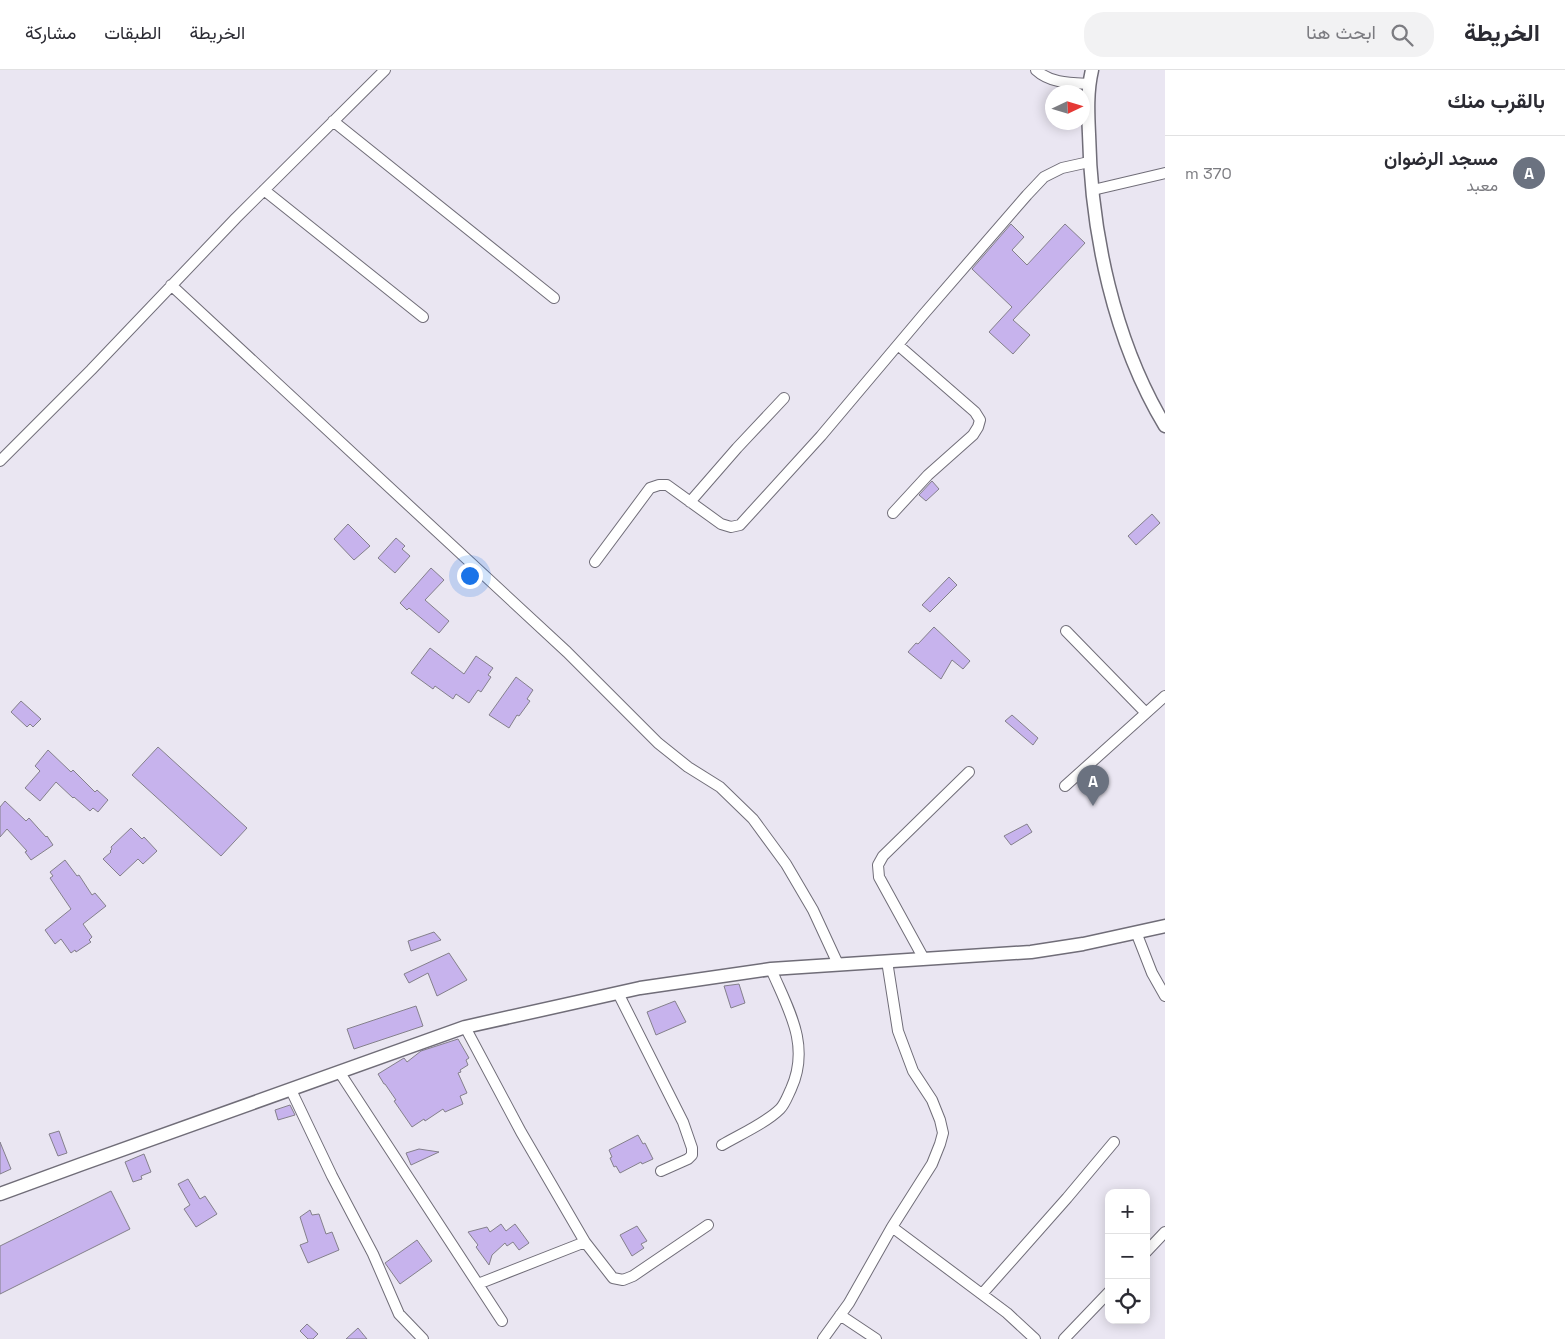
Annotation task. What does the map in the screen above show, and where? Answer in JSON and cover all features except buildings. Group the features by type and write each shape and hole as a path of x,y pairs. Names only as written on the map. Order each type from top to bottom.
{"street":[{"path":"0,461 91,370 264,190 385,70"},
{"path":"1036,70 1044,78 1089,84"},
{"path":"1092,70 1089,84 1089,162 1105,270 1117,316 1139,373 1165,426"},
{"path":"333,121 554,298"},
{"path":"595,562 650,488 659,485 667,486 721,524 731,527 740,525 821,436 1026,195 1044,177 1062,168 1089,162"},
{"path":"1092,190 1165,172"},
{"path":"264,190 423,317"},
{"path":"171,285 567,652 658,743 688,767 720,786 753,819 786,864 813,910 838,964"},
{"path":"893,513 928,475 973,435 980,420 975,412 898,345"},
{"path":"690,502 784,398"},
{"path":"1066,631 1145,712"},
{"path":"1065,786 1165,696"},
{"path":"924,959 879,877 878,865 883,856 969,772"},
{"path":"0,1194 464,1027 640,988 771,969 1031,952 1082,944 1165,926"},
{"path":"1136,932 1152,973 1165,996"},
{"path":"823,1339 849,1303 892,1227 932,1164 943,1132 932,1100 913,1070 898,1031 887,961"},
{"path":"722,1145 782,1108 794,1082 800,1060 799,1042 792,1019 771,969"},
{"path":"618,993 683,1122 692,1148 692,1155 688,1159 661,1171"},
{"path":"464,1027 521,1132 585,1242 613,1278 623,1280 633,1276 708,1225"},
{"path":"340,1073 502,1321"},
{"path":"291,1090 332,1176 373,1254 399,1314 423,1339"},
{"path":"982,1294 1114,1142"},
{"path":"892,1227 1007,1312 1034,1339"},
{"path":"1150,1248 1165,1232"},
{"path":"478,1284 585,1242"},
{"path":"1064,1339 1105,1296"},
{"path":"840,1315 876,1339"}],"place":[{"name":"مسجد الرضوان","path":"1093,806"}]}
